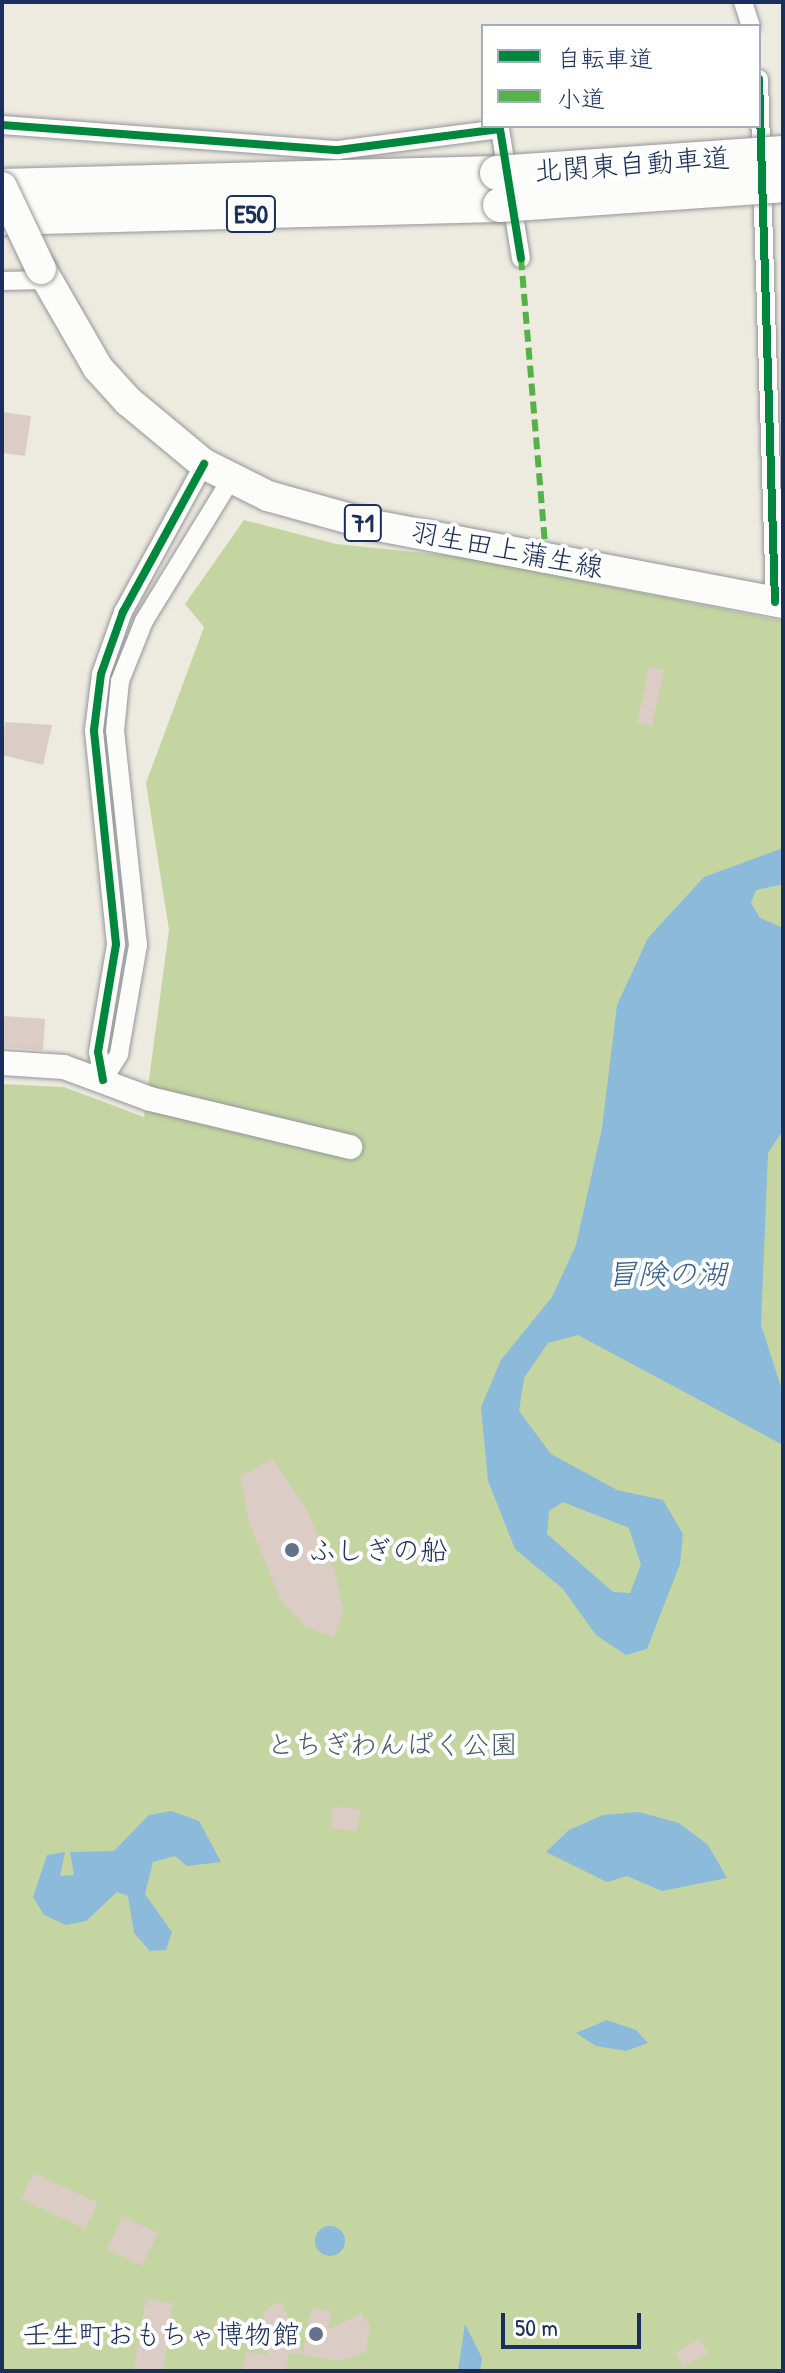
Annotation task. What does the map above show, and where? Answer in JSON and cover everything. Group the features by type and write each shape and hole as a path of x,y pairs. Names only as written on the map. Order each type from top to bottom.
{"highway":[{"name":"北関東自動車道","path":"2,218 498,189 783,153"},
{"name":"北関東自動車道","path":"2,186 498,189 783,185"}],"main road":[{"name":"羽生田上蒲生線","path":"2,186 44,274 98,368 204,464 231,479 319,513 779,602"}],"street":[{"path":"743,2 750,24"},
{"path":"2,125 338,150 500,129 521,258"},
{"path":"761,128 779,602"},
{"path":"2,281 44,274"},
{"path":"103,1080 98,1052 116,944 94,730 101,674 123,612 204,464"},
{"path":"103,1080 119,1054 138,945 115,731 120,681 144,621 231,479"},
{"path":"2,1063 64,1067 150,1099 350,1147"}],"green space":[{"name":"とちぎわんぱく公園","path":"244,520 336,544 464,557 783,621 783,2371 2,2371 2,1084 64,1087 144,1117 169,930 146,783 204,627 185,604"}],"water":[{"name":"冒険の湖","path":"783,848 783,884 756,890 751,903 760,918 783,928 783,1130 768,1153 761,1325 783,1393 783,1445 578,1335 548,1343 524,1378 519,1411 551,1454 617,1490 663,1500 683,1534 680,1564 647,1649 626,1655 596,1635 563,1589 515,1549 488,1481 481,1407 501,1360 552,1297 576,1245 602,1128 617,1005 648,938 704,877","holes":["563,1502 629,1528 641,1565 630,1593 613,1592 547,1534 549,1511"]},
{"path":"171,1811 199,1821 221,1862 187,1866 175,1856 153,1862 145,1894 172,1932 166,1950 150,1951 134,1933 128,1896 117,1892 86,1921 66,1925 44,1915 33,1897 47,1855 65,1852 60,1876 74,1875 70,1852 114,1851 149,1815"},
{"path":"639,1812 679,1823 708,1845 727,1878 662,1891 627,1876 607,1882 546,1852 569,1830 603,1815"},
{"path":"607,2020 636,2030 648,2043 626,2051 596,2046 576,2033"},
{"path":"330,2226 341,2230 345,2241 341,2252 330,2256 319,2252 315,2241 319,2230"},
{"path":"465,2324 482,2358 480,2371 458,2371"}],"building":[{"path":"2,412 31,416 25,456 2,453"},
{"path":"649,667 664,670 652,726 637,723"},
{"path":"5,722 52,725 43,765 2,755"},
{"path":"4,1016 45,1019 43,1050 2,1047"},
{"name":"ふしぎの船","path":"273,1459 306,1508 336,1576 343,1610 334,1638 305,1626 281,1600 249,1523 240,1476"},
{"path":"333,1806 360,1810 357,1831 330,1828"},
{"path":"34,2173 98,2203 85,2229 21,2199"},
{"path":"123,2217 158,2233 142,2266 107,2249"},
{"path":"146,2299 173,2303 163,2371 134,2369"},
{"path":"281,2301 303,2355 289,2353 286,2371 243,2371 246,2352 267,2355 260,2334 265,2310"},
{"path":"311,2308 331,2311 328,2330 361,2313 370,2326 366,2352 340,2361 303,2355"},
{"path":"700,2339 708,2353 683,2367 675,2353"}],"marked path":[{"path":"521,258 546,556"}],"cycle path":[{"path":"2,125 338,150 500,129 521,258"},
{"path":"760,128 775,602"},
{"path":"103,1080 98,1052 116,944 94,730 101,674 123,612 204,464"}],"place":[{"name":"ふしぎの船","path":"292,1550"},
{"name":"壬生町おもちゃ博物館","path":"316,2334"}]}
